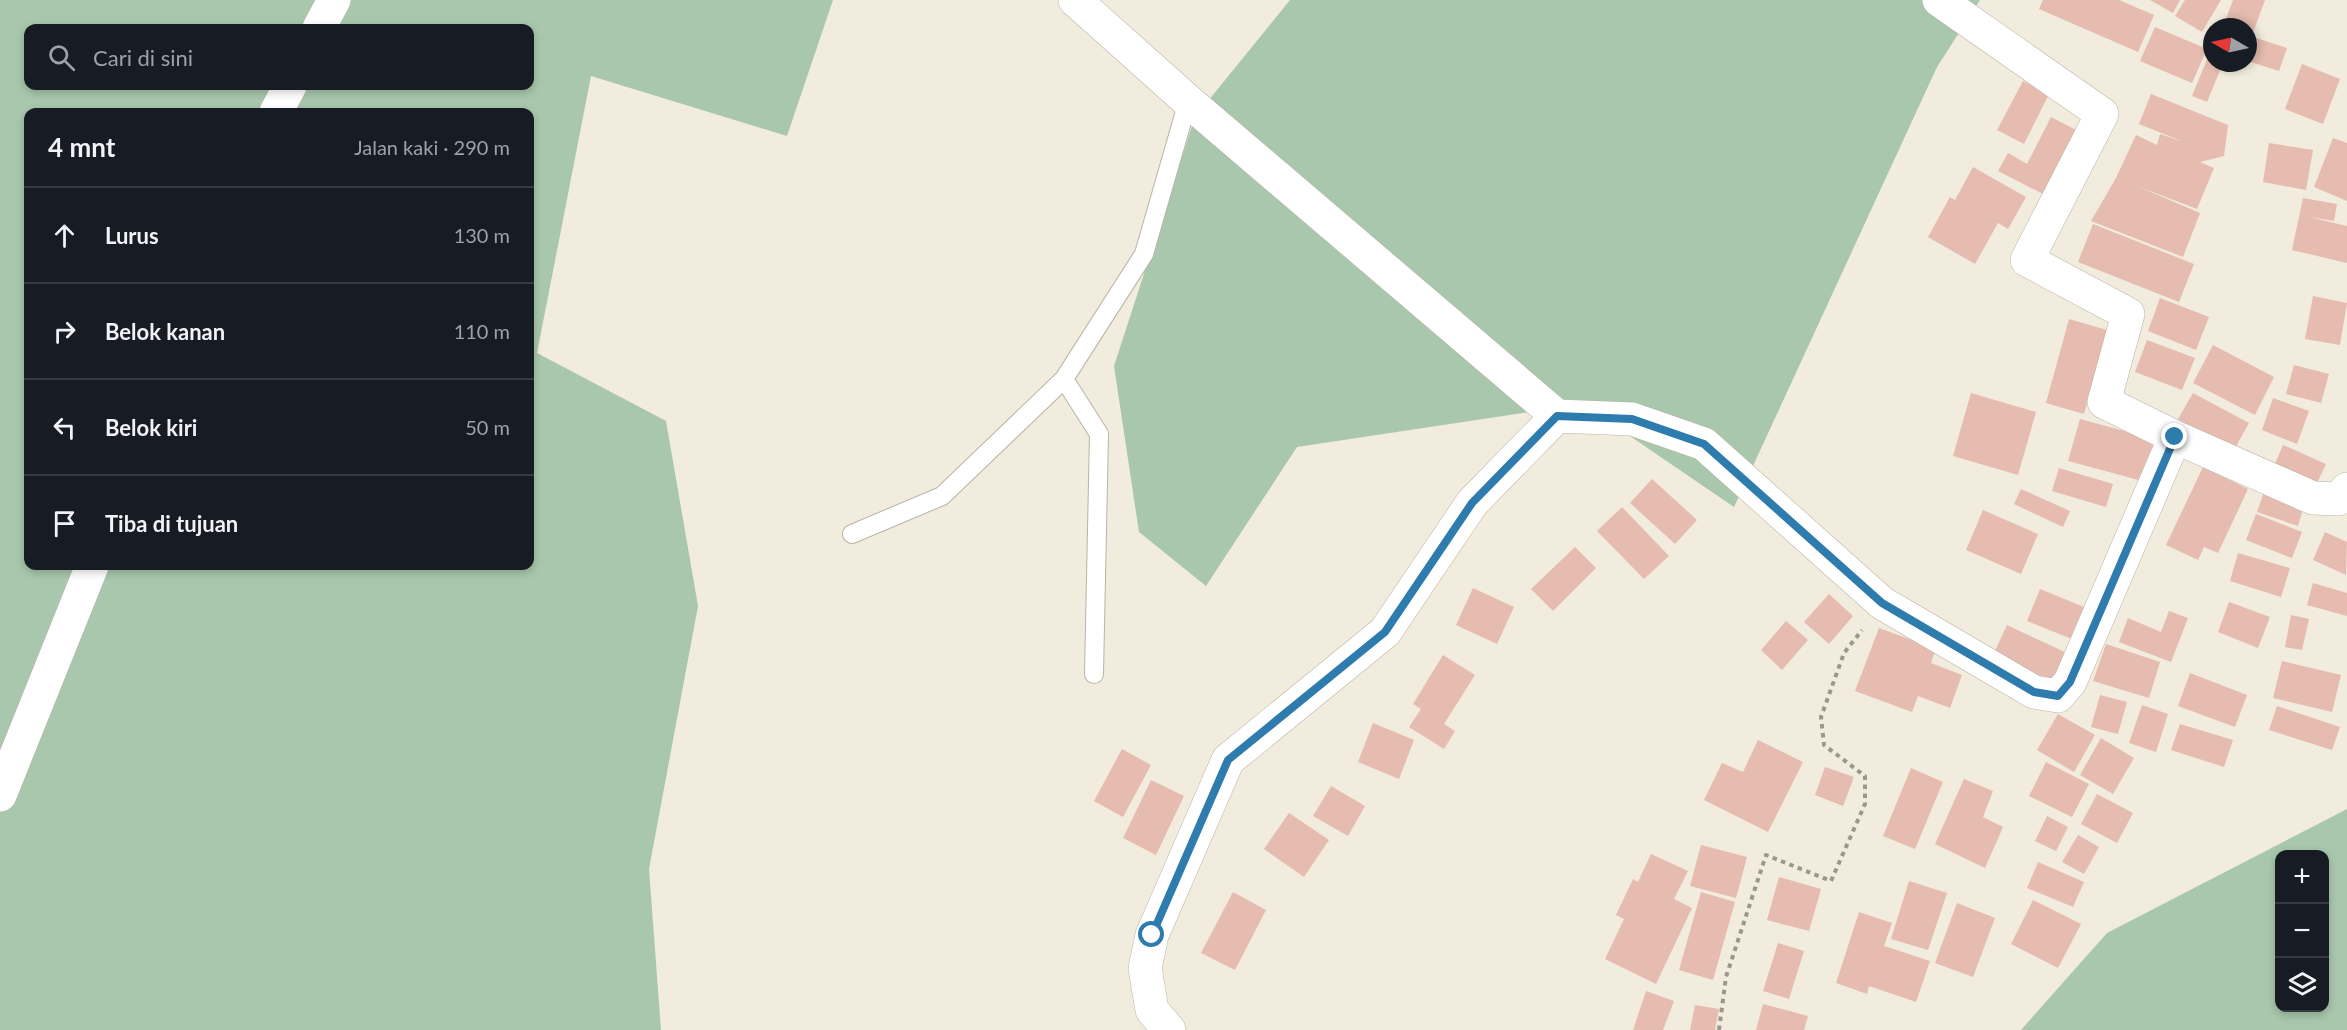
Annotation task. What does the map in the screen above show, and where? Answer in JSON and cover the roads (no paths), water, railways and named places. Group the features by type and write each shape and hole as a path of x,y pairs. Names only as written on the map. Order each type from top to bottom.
{"street":[{"path":"321,24 334,0"},
{"path":"1075,0 1188,101 1557,416 1632,419 1704,444 1882,603 2034,692 2058,696 2070,682 2175,437"},
{"path":"1939,0 2102,114 2027,260 2128,314 2103,402 2175,437 2313,498 2338,499 2347,489"},
{"path":"278,108 288,90"},
{"path":"1169,1030 1152,1010 1145,968 1147,957 1152,935 1228,760 1385,632 1472,503 1557,416"},
{"path":"0,795 90,570"}],"lane":[{"path":"852,534 942,496 1064,379 1143,254 1188,101"},
{"path":"1064,379 1099,434 1094,674"}]}
